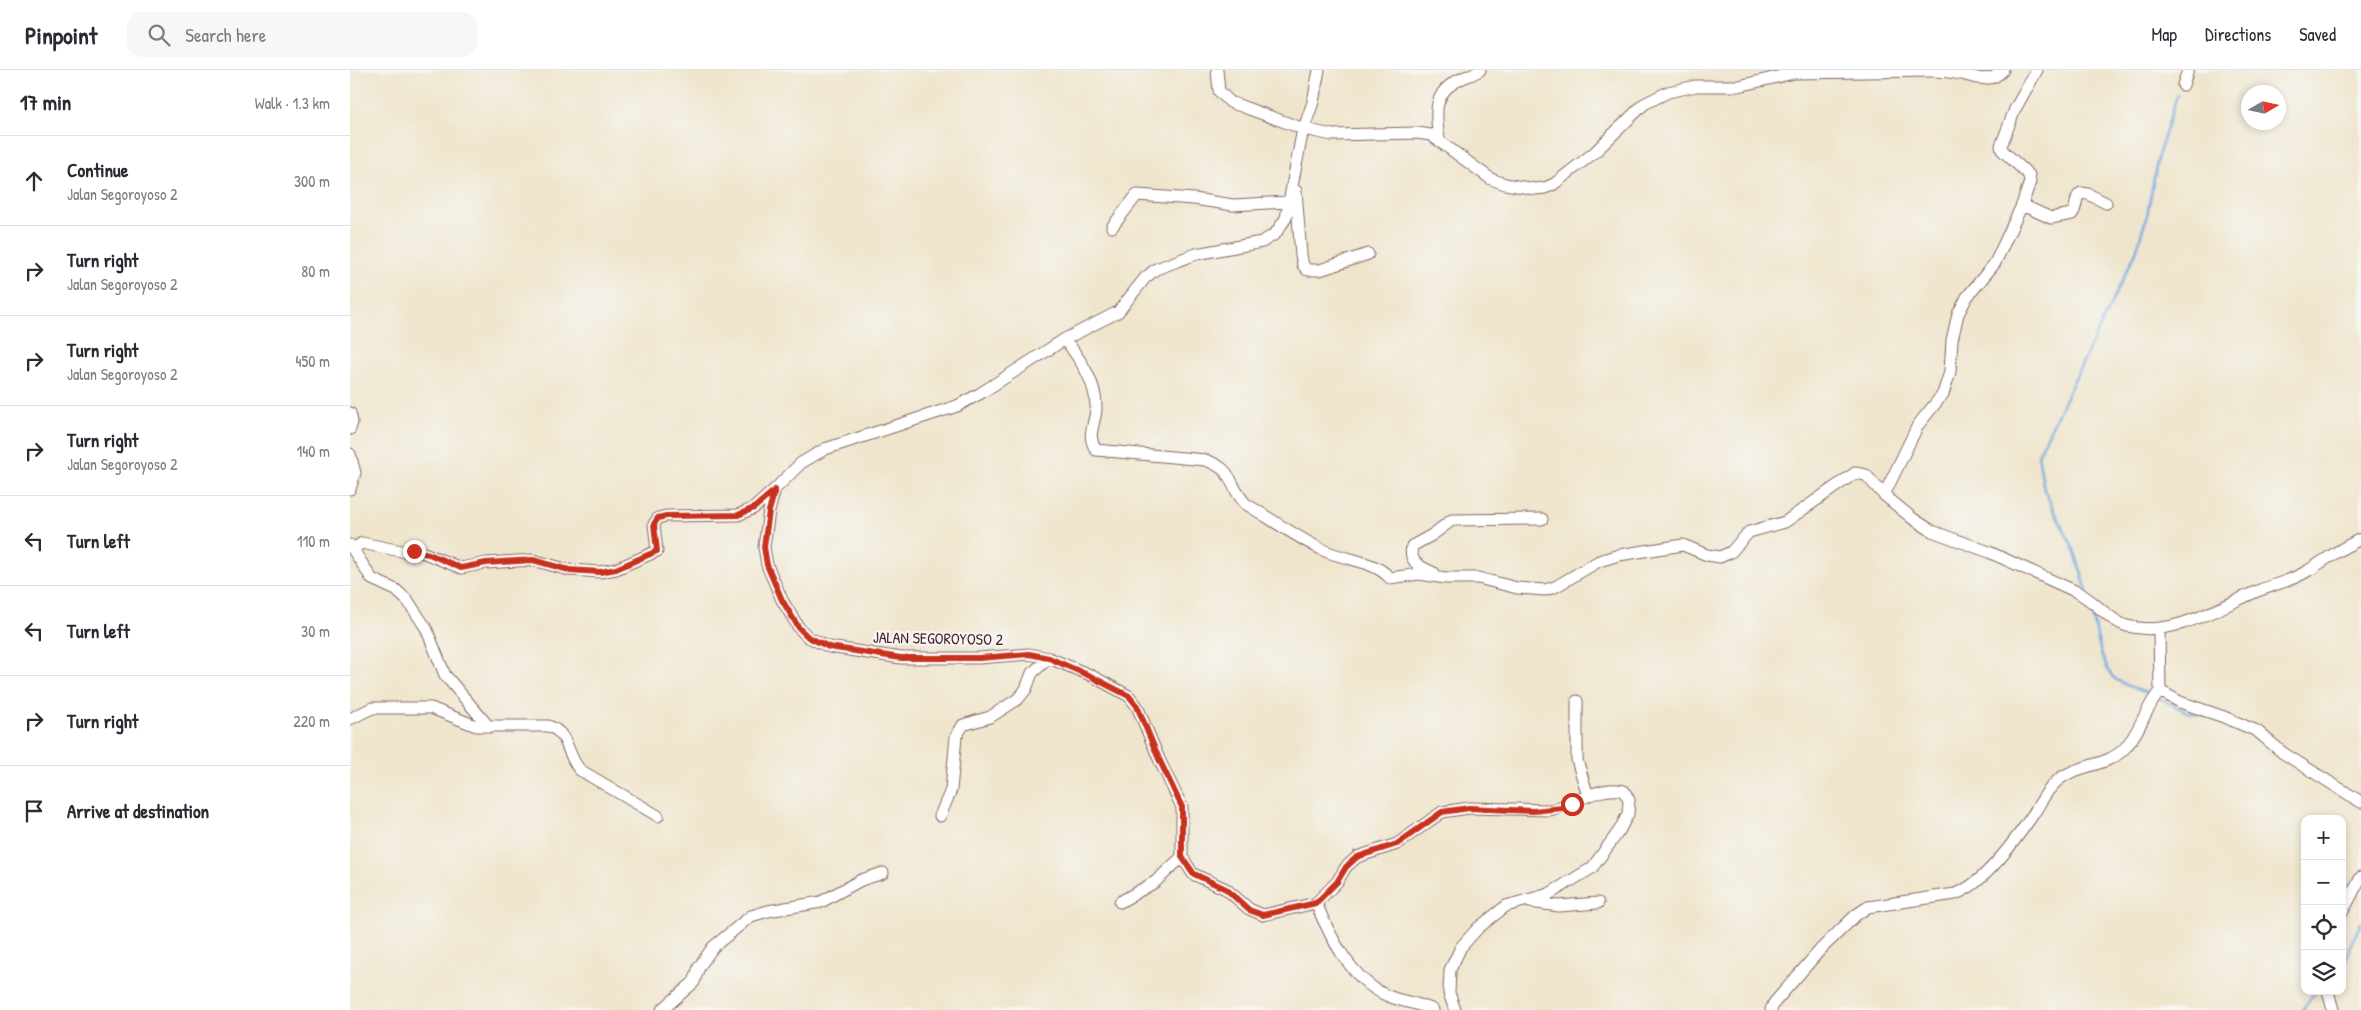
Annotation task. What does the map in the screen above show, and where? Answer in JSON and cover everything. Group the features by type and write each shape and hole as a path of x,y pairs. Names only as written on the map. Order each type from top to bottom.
{"street":[{"path":"1217,70 1219,91 1230,102 1304,128 1332,135 1416,133 1431,135 1439,139 1480,173 1491,179 1524,189 1540,189 1554,184 1595,152 1644,104 1654,98 1682,88 1696,86 1739,86 1780,76 1826,71 1934,71 1950,72 1982,79 1993,78 2003,70"},
{"name":"JALAN SEGOROYOSO 2","path":"1182,857 1182,807 1137,706 1129,696 1049,658 1029,654 979,658 901,658 829,647 808,637 799,628 782,600 767,565 764,547 769,511 775,490 801,463 826,448 957,406 981,393 1065,339 1118,312 1145,278 1156,269 1196,254 1242,247 1271,238 1284,224 1304,128 1315,95 1319,70"},
{"path":"1439,139 1436,111 1438,100 1450,85 1480,70"},
{"path":"1884,495 1918,425 1943,394 1947,384 1954,327 1963,304 1995,263 2022,205 2030,182 2030,175 2002,150 2001,146 2012,116 2037,70"},
{"path":"2184,85 2188,70"},
{"path":"1294,176 1303,265 1307,270 1320,270 1368,254"},
{"path":"2022,205 2055,218 2072,214 2076,208 2077,197 2081,193 2106,202"},
{"path":"1112,227 1137,195 1194,199 1221,204 1289,202"},
{"path":"1065,339 1081,361 1089,378 1096,409 1090,435 1096,450 1205,460 1215,463 1223,467 1228,473 1238,496 1246,504 1321,549 1379,568 1390,578 1419,574 1446,578 1478,578 1517,588 1545,590 1555,587 1599,561 1618,555 1683,545 1707,555 1720,557 1732,552 1750,532 1785,522 1855,473 1866,475 1884,495 1928,528 1982,549 2083,595 2118,623 2147,630 2160,630 2223,608 2258,591 2299,576 2344,546 2361,538"},
{"path":"350,413 352,422 350,429"},
{"path":"350,454 355,473 350,489"},
{"path":"490,727 445,675 426,628 408,601 396,590 372,578 353,553 362,543 406,552 422,552 461,568 486,563 533,560 575,570 608,572 657,551 654,524 658,518 666,516 738,515 754,508 775,490"},
{"path":"1446,578 1417,565 1412,558 1412,546 1432,535 1452,520 1542,519"},
{"path":"1771,1010 1774,1003 1821,949 1856,915 1868,908 1955,894 1969,887 2008,850 2056,782 2072,771 2105,762 2122,750 2129,743 2160,691 2160,630"},
{"path":"940,816 951,790 956,737 959,731 963,726 990,717 1018,699 1026,690 1032,673 1049,658"},
{"path":"2160,691 2180,702 2257,730 2283,753 2361,802"},
{"path":"1577,701 1577,760 1588,796"},
{"path":"350,719 372,708 431,708 466,724 490,727 548,726 556,729 563,735 572,758 580,770 658,816"},
{"path":"1120,902 1155,882 1182,857 1194,874 1226,889 1249,910 1263,915 1316,903 1337,882 1346,867 1357,857 1397,844 1442,812 1469,808 1549,810 1562,808 1588,796 1614,790 1624,791 1629,800 1628,814 1619,831 1592,868 1549,894 1514,902 1495,913 1461,947 1450,970 1449,993 1455,1010"},
{"path":"662,1010 694,982 699,968 713,947 750,916 768,910 821,902 861,880 883,873"},
{"path":"2346,905 2361,877"},
{"path":"1522,901 1559,906 1598,903"},
{"path":"1316,903 1334,943 1358,974 1387,996 1432,1010"},
{"path":"2329,995 2333,1010"}],"waterway":[{"path":"2088,594 2074,550 2044,490 2038,455 2136,252 2147,215 2158,156 2177,95"},
{"path":"2091,607 2099,644 2108,671 2116,680 2152,695"},
{"path":"2159,698 2187,712 2205,716"},
{"path":"2346,959 2361,923"},
{"path":"2302,1010 2313,995"}],"route":[{"path":"414,551 429,554 461,568 486,563 533,560 569,570 608,572 657,551 654,524 658,518 666,516 738,515 754,508 775,490 769,511 764,547 767,565 782,600 799,628 808,637 829,647 901,658 939,656 979,658 1029,654 1049,658 1129,696 1137,706 1182,807 1182,857 1186,864 1194,874 1226,889 1249,910 1263,915 1316,903 1337,882 1346,867 1357,857 1397,844 1442,812 1469,808 1533,811 1562,808 1572,804"}]}
